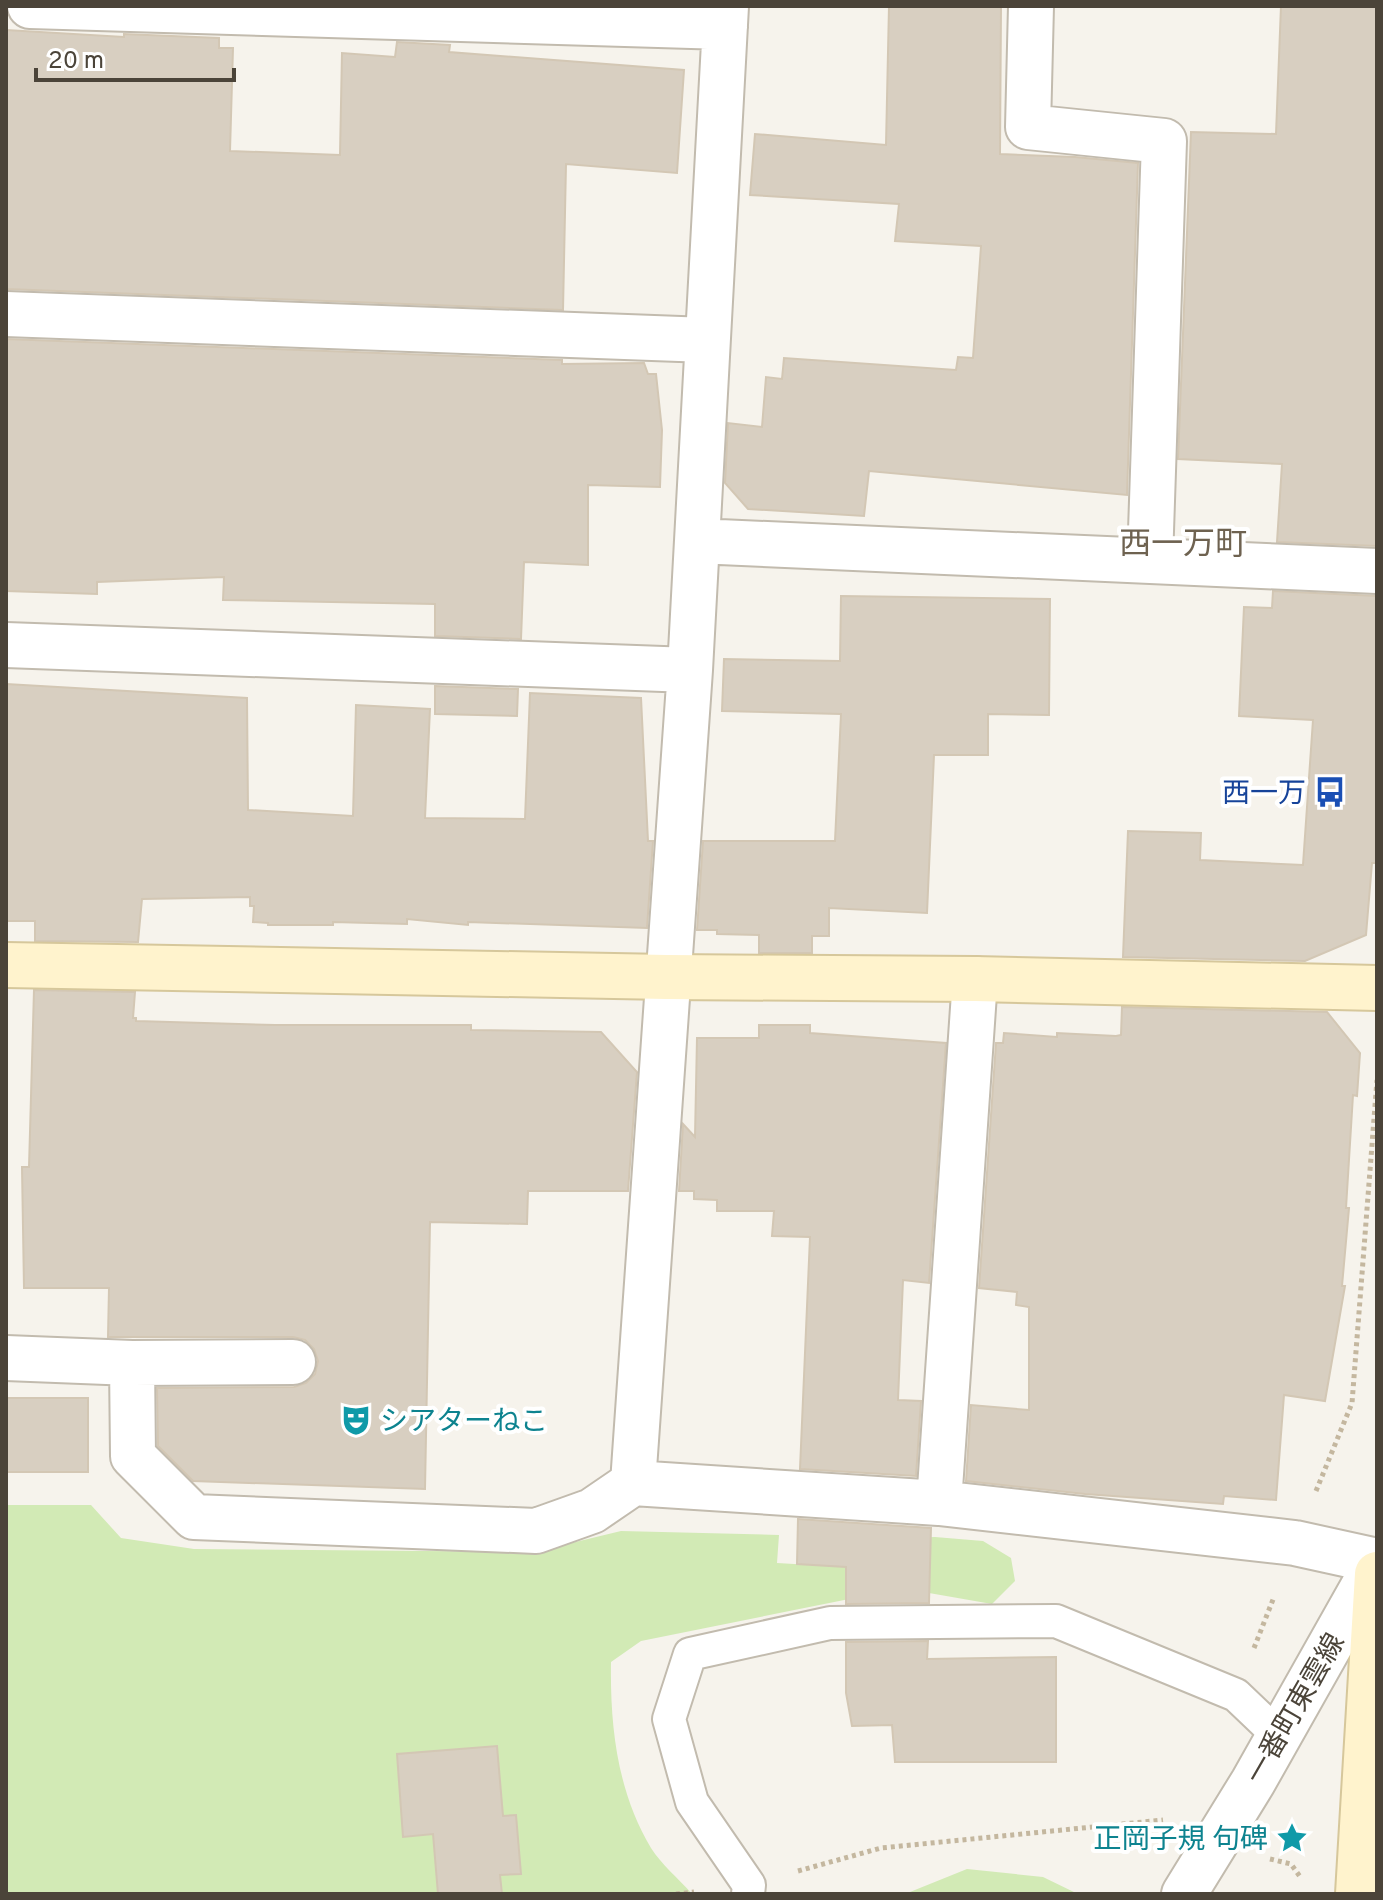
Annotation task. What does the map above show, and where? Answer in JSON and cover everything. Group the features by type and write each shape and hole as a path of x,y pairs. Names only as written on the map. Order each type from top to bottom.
{"street":[{"path":"30,6 725,17 690,670 633,1483"},
{"path":"1031,6 1028,127 1164,141 1150,561"},
{"path":"6,314 707,340"},
{"path":"697,541 1377,571"},
{"path":"6,645 690,670"},
{"path":"6,965 1377,988"},
{"path":"939,1503 975,979"},
{"path":"6,1358 132,1363 293,1362"},
{"path":"132,1363 133,1456 194,1517 536,1531 592,1511 633,1483 939,1503 1295,1543 1377,1562"},
{"name":"一番町東雲線","path":"1184,1894 1279,1736 1377,1562"},
{"path":"1358,1894 1377,1574"}],"lane":[{"path":"748,1890 692,1802 669,1719 690,1654 830,1623 1056,1621 1236,1695 1279,1736"}],"path":[{"path":"1295,1543 1352,1403 1377,1080"},
{"path":"748,1890 881,1848 1169,1820"},
{"path":"1259,1859 1291,1864 1307,1885"}],"green space":[{"path":"6,1505 91,1505 121,1538 194,1549 534,1552 621,1531 779,1535 777,1563 863,1568 865,1539 935,1537 983,1541 1011,1558 1015,1581 992,1604 929,1593 889,1591 641,1641 611,1662 614,1734 630,1804 651,1848 692,1894 6,1894"},
{"path":"967,1869 1043,1877 1078,1894 905,1894"}],"building":[{"path":"889,6 1001,6 1000,154 1138,163 1127,495 869,471 864,516 748,509 725,483 728,423 762,427 766,377 782,379 784,358 956,370 958,357 973,358 981,246 895,241 899,204 750,195 755,134 886,145"},
{"path":"1281,6 1377,6 1377,546 1277,542 1282,464 1178,459 1191,132 1276,134"},
{"path":"6,30 124,37 124,34 219,38 219,48 233,48 230,151 340,155 342,53 395,57 397,42 450,45 449,52 684,70 677,173 566,164 563,310 6,289"},
{"path":"6,339 562,360 562,364 644,363 648,374 656,374 662,430 660,487 588,485 588,565 524,562 521,639 435,636 435,604 223,600 224,577 97,582 97,594 6,591"},
{"path":"1273,591 1377,596 1377,863 1372,863 1366,935 1305,961 1123,957 1128,831 1201,833 1200,860 1303,865 1313,720 1239,716 1244,607 1272,608"},
{"path":"841,596 1050,599 1049,715 988,714 988,755 934,755 927,913 829,908 829,936 812,936 812,953 759,953 759,935 697,930 703,841 835,841 841,714 722,711 724,659 840,661"},
{"path":"6,684 247,698 248,810 353,816 356,705 430,709 425,818 525,819 530,693 641,698 648,841 653,841 647,928 468,922 468,925 407,919 407,924 333,922 333,925 268,925 253,922 254,906 250,906 250,897 142,899 138,942 35,941 35,921 6,921"},
{"path":"435,686 518,689 517,716 435,714"},
{"path":"34,990 135,992 133,1018 136,1021 471,1025 471,1030 601,1032 637,1072 628,1191 528,1191 527,1224 430,1222 425,1489 193,1481 158,1446 157,1388 294,1387 306,1383 315,1374 318,1361 314,1349 305,1340 293,1337 108,1337 109,1288 24,1288 22,1167 29,1167"},
{"path":"1122,1007 1327,1012 1360,1053 1357,1096 1353,1095 1346,1208 1349,1208 1342,1286 1345,1286 1325,1401 1284,1395 1276,1500 1224,1496 1223,1504 966,1481 971,1405 1029,1410 1029,1307 1016,1305 1017,1292 979,1288 996,1043 1003,1043 1004,1033 1057,1037 1057,1033 1121,1035"},
{"path":"759,1025 810,1025 810,1033 946,1043 929,1283 903,1280 898,1400 921,1401 916,1476 800,1469 810,1237 772,1236 774,1211 717,1211 717,1200 694,1199 694,1191 679,1191 683,1124 695,1137 697,1038 759,1038"},
{"path":"6,1398 88,1398 88,1472 6,1472"},
{"path":"798,1519 931,1528 929,1603 846,1604 846,1567 797,1564"},
{"path":"928,1641 927,1659 1056,1657 1056,1762 895,1762 892,1725 852,1726 846,1693 846,1642"},
{"path":"497,1746 503,1816 516,1815 521,1874 500,1875 502,1894 438,1894 433,1834 403,1837 397,1754"}],"place":[{"name":"西一万","path":"1330,792"},
{"name":"シアターねこ","path":"356,1420"},
{"name":"正岡子規 句碑","path":"1292,1838"}],"district":[{"name":"西一万町","path":"1183,543"}]}
